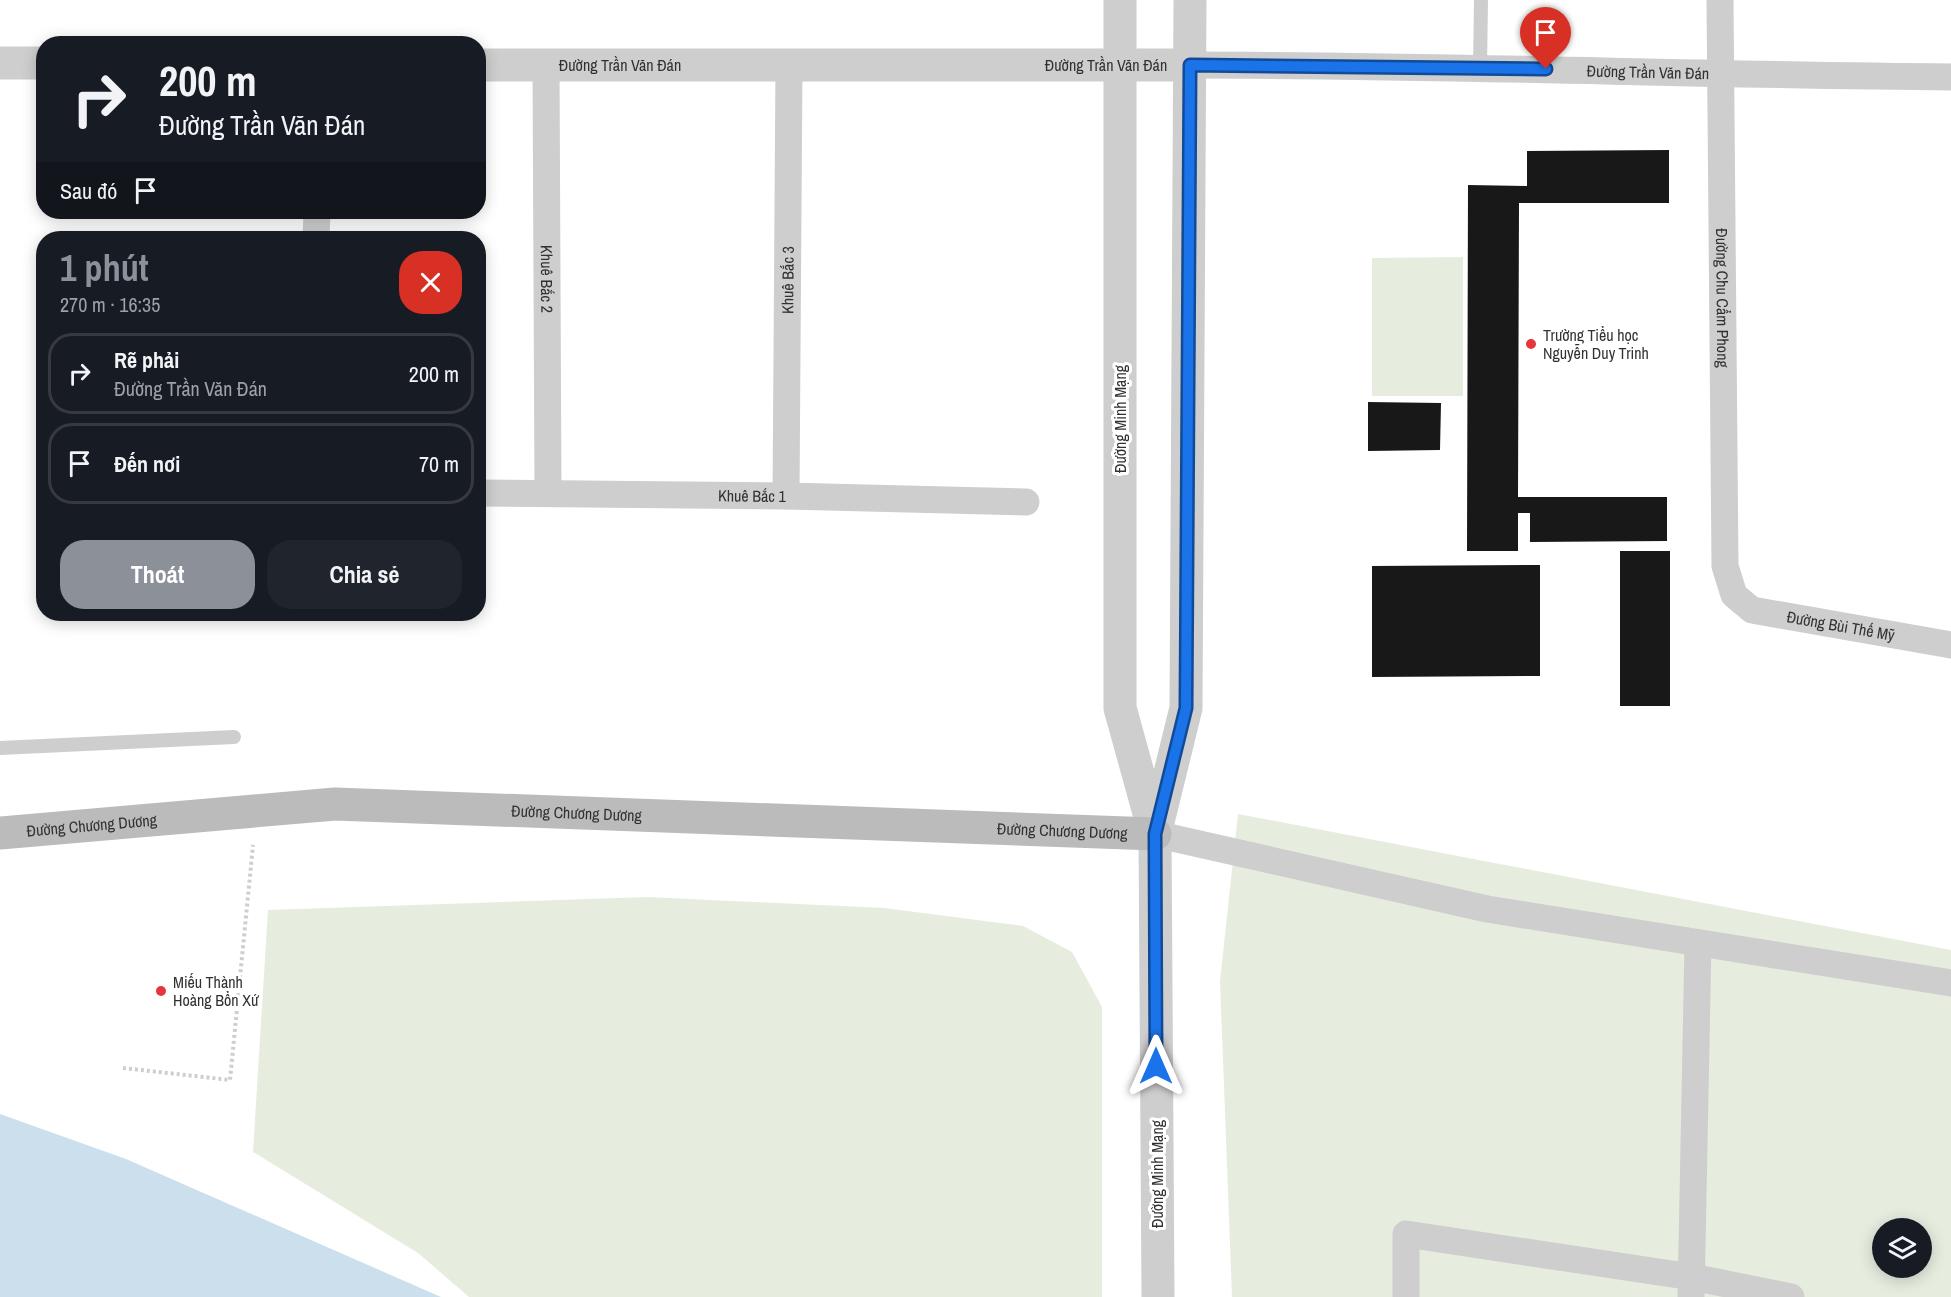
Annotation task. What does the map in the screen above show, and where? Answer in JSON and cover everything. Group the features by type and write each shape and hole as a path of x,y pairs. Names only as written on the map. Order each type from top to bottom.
{"main road":[{"name":"Đường Chương Dương","path":"0,833 335,804 1155,834"}],"street":[{"name":"Đường Minh Mạng","path":"1120,0 1120,708 1155,834"},
{"name":"Đường Minh Mạng","path":"1158,1297 1155,834 1186,708 1190,0"},
{"name":"Đường Chu Cẩm Phong","path":"1720,0 1725,567 1734,595"},
{"path":"0,63 36,63"},
{"name":"Đường Trần Văn Đán","path":"486,65 1119,63 1480,67 1722,75 1951,77"},
{"name":"Khuê Bắc 3","path":"786,496 789,65"},
{"name":"Khuê Bắc 2","path":"546,66 548,493"},
{"name":"Khuê Bắc 1","path":"486,492 1026,502"},
{"name":"Đường Bùi Thế Mỹ","path":"1734,595 1752,610 1951,645"},
{"path":"1155,834 1487,909 1951,983"},
{"path":"1691,1287 1698,943"},
{"path":"1406,1297 1406,1234 1691,1287 1791,1297"}],"lane":[{"path":"1480,67 1481,0"},
{"path":"0,748 234,737"}],"path":[{"path":"123,1068 230,1080 256,811"}],"shaded area":[{"path":"1463,257 1463,396 1372,396 1372,258"},
{"path":"1238,814 1951,950 1951,1297 1232,1297 1220,981"},
{"path":"647,897 884,908 1023,926 1072,952 1102,1007 1102,1297 469,1297 418,1253 253,1152 268,910"}],"water":[{"path":"0,1114 126,1159 441,1297 0,1297"}],"building":[{"path":"1669,150 1669,203 1519,203 1518,497 1667,497 1667,541 1530,542 1530,513 1518,513 1518,551 1467,551 1468,185 1527,186 1527,151"},
{"path":"1368,402 1441,403 1440,450 1368,451"},
{"path":"1620,551 1670,551 1670,706 1620,706"},
{"path":"1540,565 1540,676 1372,677 1372,566"}],"place":[{"name":"Trường Tiểu học Nguyễn Duy Trinh","path":"1531,344"},
{"name":"Miếu Thành Hoàng Bổn Xứ","path":"161,991"}],"route":[{"path":"1156,1066 1155,834 1186,708 1190,65 1546,69"}]}
